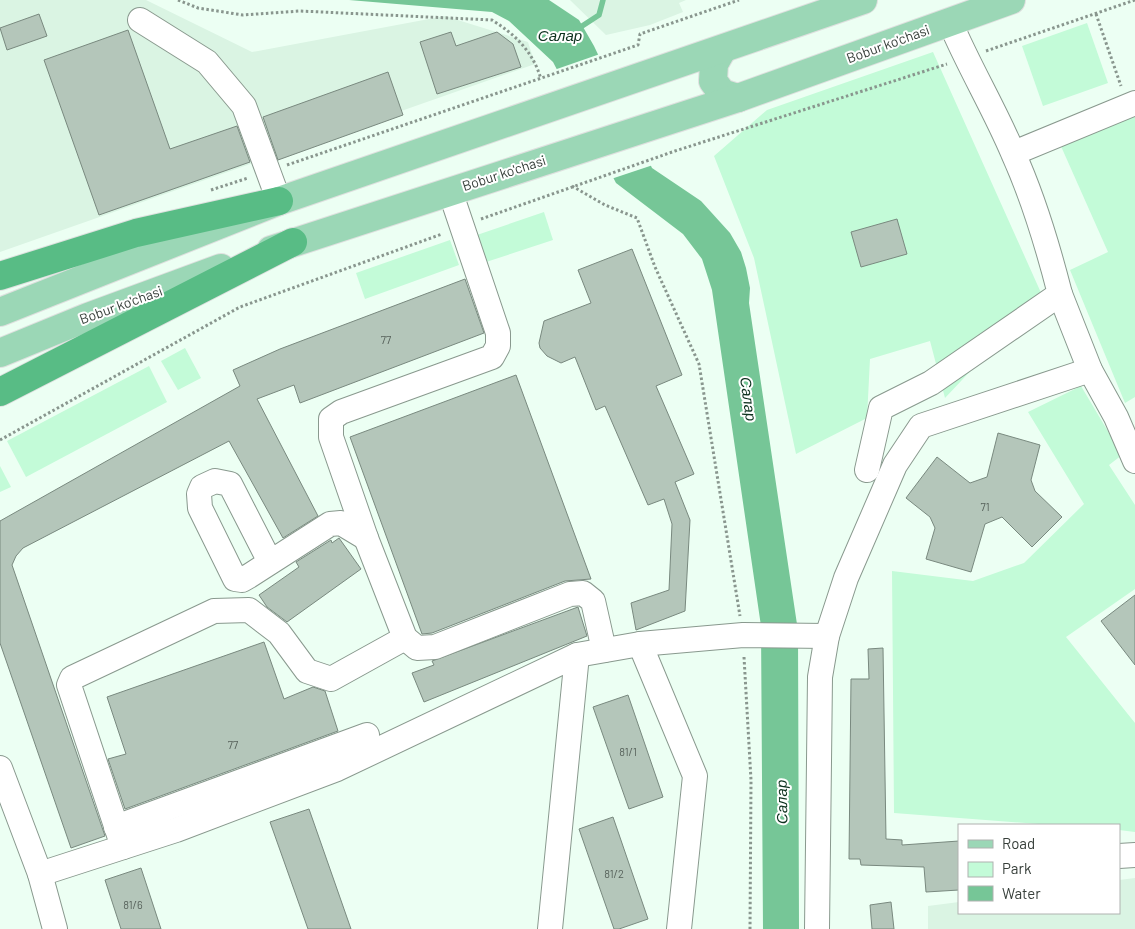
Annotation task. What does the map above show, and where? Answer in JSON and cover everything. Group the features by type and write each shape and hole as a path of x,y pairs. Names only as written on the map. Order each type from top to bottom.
{"highway":[{"path":"0,276 136,233 279,202"},
{"path":"0,392 293,242"}],"main road":[{"path":"0,312 279,202 863,0"},
{"name":"Bobur ko'chasi","path":"0,353 88,317 293,242 738,98 1011,0"},
{"path":"722,50 714,64 713,81 722,93 738,98"}],"street":[{"path":"140,20 207,62 244,106 266,172 279,202"},
{"path":"950,22 965,58 1014,153 1054,270 1060,294 1090,370 1126,418 1135,461"},
{"path":"1014,153 1131,104"},
{"path":"450,191 460,226 498,333 498,346 492,357 342,412 330,419 331,438 366,538 405,638 417,648 435,647 570,594 583,593 593,601 604,650"},
{"path":"867,470 880,408 931,383 1060,294"},
{"path":"817,929 821,636 895,465 921,426 1090,370"},
{"path":"270,562 330,524 341,524 366,538"},
{"path":"120,837 69,685 72,678 214,611 249,610 279,633 307,671 331,678 405,638"},
{"path":"120,837 337,770 577,655 640,644 743,635 821,636"},
{"path":"640,644 695,776 679,929"},
{"path":"550,929 577,655"},
{"path":"40,874 120,837 366,735"},
{"path":"0,768 40,874 55,929"},
{"path":"1120,856 1135,855"}],"path":[{"path":"178,0 198,8 243,15 300,11 492,20 509,31 528,49 541,79"},
{"path":"266,172 453,106 546,78 638,45 640,34 739,0"},
{"path":"0,440 240,307 583,182 965,58 1134,0"},
{"path":"1096,14 1131,104"},
{"path":"572,186 606,205 637,218 655,267 699,364 743,635 751,780 750,929"}],"shaded area":[{"path":"0,0 146,0 252,52 445,16 528,42 535,64 0,252"},
{"path":"570,0 686,0 679,3 683,12 650,25 606,35"},
{"path":"1135,878 1135,929 928,929 928,906 958,902 958,914 1120,914 1120,880"}],"green space":[{"path":"1087,23 1108,83 1043,106 1022,46"},
{"path":"933,52 1042,295 945,398 930,341 870,359 867,418 796,454 754,258 714,156 767,110"},
{"path":"1135,114 1135,397 1125,403 1070,270 1108,252 1060,144"},
{"path":"544,212 553,240 483,263 474,236"},
{"path":"450,240 459,265 365,299 356,273"},
{"path":"185,348 201,378 178,390 161,361"},
{"path":"149,366 167,402 26,477 7,441"},
{"path":"1081,386 1122,455 1109,465 1135,505 1135,589 1066,637 1135,723 1135,832 1120,830 1120,824 1038,824 894,813 892,571 973,581 1024,563 1084,504 1028,412"},
{"path":"0,466 11,487 0,492"}],"water":[{"name":"Салар","path":"349,0 549,0 579,20 594,46 652,168 701,201 730,233 741,252 750,288 749,303 798,631 799,929 763,929 761,626 712,290 702,259 683,234 616,183 553,62 509,21 492,12"}],"pier":[{"path":"600,54 653,165 611,179 554,70"}],"building":[{"path":"39,14 47,36 7,50 0,28"},
{"path":"128,30 170,149 237,126 250,162 99,215 44,60"},
{"path":"451,32 456,46 497,32 513,44 521,67 437,94 420,42"},
{"path":"388,72 403,115 278,160 263,117"},
{"path":"897,219 907,254 861,267 851,232"},
{"path":"632,249 682,375 656,386 694,474 675,482 690,520 685,611 636,630 631,603 669,590 672,524 664,499 648,505 605,406 596,410 575,357 561,363 547,356 540,348 539,343 544,321 591,303 578,270"},
{"path":"465,279 484,333 300,403 294,385 257,399 318,516 283,538 229,441 23,548 16,556 12,565 105,836 71,848 0,643 0,521 240,386 233,370 280,349"},
{"path":"516,375 591,579 565,581 432,633 422,634 350,437"},
{"path":"998,433 1040,445 1031,480 1035,491 1062,517 1032,547 1002,517 985,524 971,572 926,559 935,528 930,517 906,498 937,457 970,483 987,477"},
{"path":"339,538 361,569 287,622 267,607 259,595 299,567 296,562 331,540 332,543"},
{"path":"1135,595 1135,665 1101,621"},
{"path":"578,607 587,636 424,702 412,673 434,665 432,661"},
{"path":"264,642 284,699 313,687 325,691 338,731 125,809 108,759 126,754 107,697"},
{"path":"883,648 886,839 902,840 902,845 958,841 958,890 926,892 924,867 861,865 860,859 849,859 851,679 869,679 868,649"},
{"path":"628,695 663,797 629,809 593,707"},
{"path":"309,809 351,929 308,929 270,822"},
{"path":"613,817 648,919 619,929 614,929 579,829"},
{"path":"141,868 161,929 121,929 105,880"},
{"path":"891,902 894,929 872,929 870,905"}],"waterway":[{"path":"576,30 599,15 603,0"}]}
